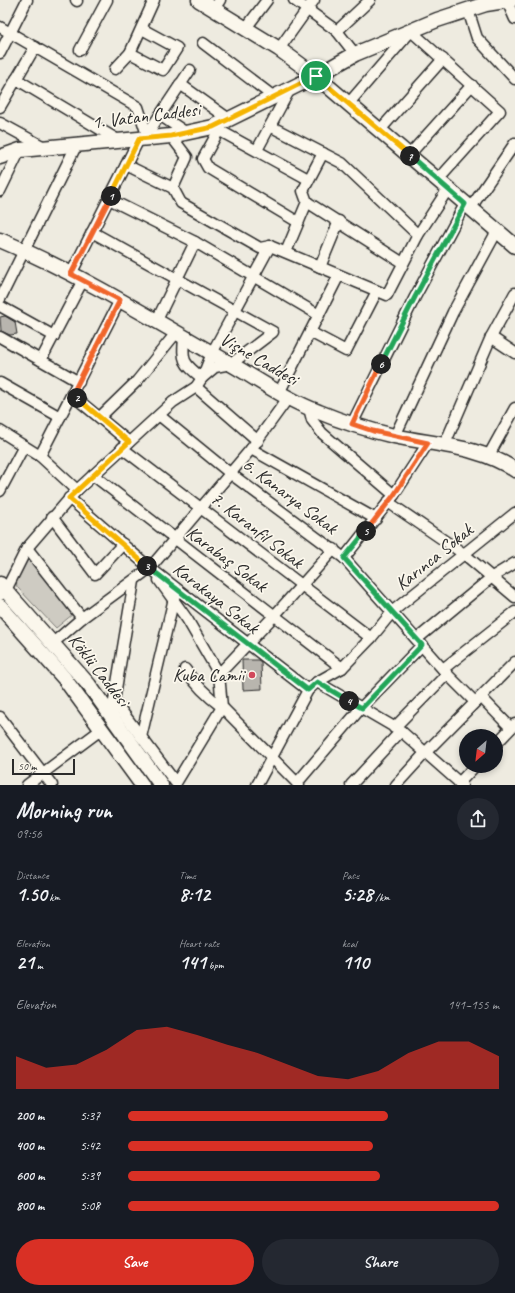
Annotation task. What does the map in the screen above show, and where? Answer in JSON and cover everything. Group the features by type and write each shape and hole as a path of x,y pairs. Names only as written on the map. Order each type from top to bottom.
{"main road":[{"path":"199,0 217,4 246,28 279,49 316,76 515,246"},
{"name":"1. Vatan Caddesi","path":"0,157 20,150 145,137 171,136 185,132 216,128 229,119 316,76 355,54 468,10 482,2 509,0"},
{"name":"Vişne Caddesi","path":"0,240 25,251 120,300 156,322 309,408 352,424 395,436 444,446 468,449 489,455 515,470"},
{"name":"Köklü Caddesi","path":"2,590 53,642 89,685 161,785"},
{"name":"Köklü Caddesi","path":"0,606 64,678 142,785"}],"street":[{"path":"0,53 27,0"},
{"path":"80,50 107,0"},
{"path":"116,69 130,53 154,0"},
{"path":"246,28 266,0"},
{"path":"294,0 337,31 355,54"},
{"path":"279,49 314,0"},
{"path":"337,31 370,0"},
{"path":"509,0 515,19"},
{"path":"468,10 477,38 515,79"},
{"path":"0,27 138,107 145,137"},
{"path":"130,53 163,70 177,48 142,29"},
{"path":"349,103 411,31 500,111 438,180"},
{"path":"203,43 274,97"},
{"path":"0,107 35,47"},
{"path":"380,130 443,59"},
{"path":"42,360 54,336 77,277 92,232 126,165 190,70"},
{"path":"16,80 118,140"},
{"path":"180,84 229,119"},
{"path":"409,155 472,85"},
{"path":"257,150 290,89"},
{"path":"160,115 185,132"},
{"path":"0,123 44,147"},
{"path":"270,126 342,163 418,235"},
{"path":"298,222 208,168 203,160 216,128 308,179"},
{"path":"171,136 187,157 172,188"},
{"path":"352,424 415,297 467,206 515,143"},
{"path":"0,299 77,144"},
{"path":"0,191 20,150"},
{"path":"323,153 303,191 307,202 403,263"},
{"path":"506,156 515,162"},
{"path":"126,165 172,188 181,203 260,248 270,246 387,295 418,235 448,189"},
{"path":"109,199 195,242 254,278 319,314"},
{"path":"286,252 307,202"},
{"path":"320,267 339,221"},
{"path":"395,436 453,312 497,231"},
{"path":"2,590 27,548 52,517 77,490 160,416 173,402 196,386 202,378 215,367 231,364 273,332 178,278 92,232"},
{"path":"156,322 195,242"},
{"path":"202,378 212,353 270,246"},
{"path":"53,642 82,618 150,568 258,441 284,395 310,332 340,275"},
{"path":"310,332 346,351 377,291"},
{"path":"444,446 491,337 515,293"},
{"path":"40,456 120,300"},
{"path":"0,306 54,336"},
{"path":"180,335 182,358 186,366 202,378"},
{"path":"100,417 137,381 180,335"},
{"path":"0,337 79,382"},
{"path":"491,337 515,353"},
{"path":"0,383 60,417"},
{"path":"196,386 258,441"},
{"name":"7. Karanfil Sokak","path":"72,395 100,417 126,445 202,508 370,638"},
{"path":"309,408 312,420 322,433 391,499 464,554 515,596"},
{"path":"489,455 515,408"},
{"name":"6. Kanarya Sokak","path":"160,416 231,474 334,549 393,611 445,672 513,726"},
{"path":"0,431 40,456 77,490"},
{"path":"344,558 391,499 428,443"},
{"path":"0,491 24,446"},
{"path":"251,449 376,519"},
{"name":"Karabaş Sokak","path":"93,475 342,668"},
{"name":"Karakaya Sokak","path":"69,498 150,568 175,593 247,643 308,690"},
{"name":"Karınca Sokak","path":"257,785 308,690 317,682 342,668 393,611 515,513"},
{"path":"52,517 95,574 123,544"},
{"path":"27,548 82,618"},
{"path":"219,674 302,586 334,549"},
{"path":"185,669 202,691 222,707 298,784 419,642 492,577 515,563"},
{"path":"134,581 114,700 176,783 222,707 219,674 175,593"},
{"path":"141,737 175,593"},
{"path":"351,785 445,672 515,612"},
{"path":"396,785 426,752 515,662"},
{"path":"317,682 397,730 426,752 461,784 470,773"},
{"path":"0,717 52,785"},
{"path":"503,737 513,726"},
{"path":"27,785 102,729"}],"shaded area":[{"path":"29,560 34,562 73,614 56,628 17,587 16,580 24,562"}],"building":[{"path":"5,316 15,322 17,334 10,335 1,331 0,317"},
{"name":"Kuba Camii","path":"242,660 258,660 261,662 262,689 243,690"}],"place":[{"name":"Kuba Camii","path":"252,675"}],"route":[{"path":"316,76 465,204 415,297 352,424 373,431 428,443 394,495 344,558 422,645 362,708 317,682 308,690 150,568 69,498 129,442 72,395 120,300 71,274 139,139 171,136 213,127 316,76"}]}
